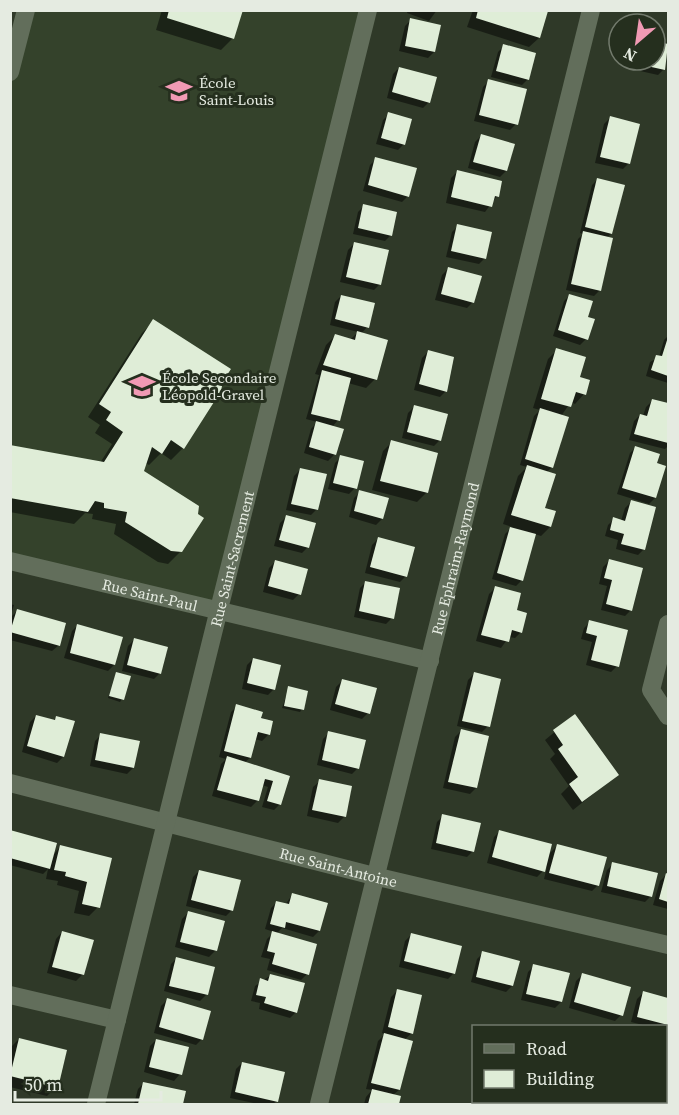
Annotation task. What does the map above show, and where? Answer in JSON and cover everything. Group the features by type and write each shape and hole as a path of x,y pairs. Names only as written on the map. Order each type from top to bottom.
{"street":[{"path":"10,72 26,10"},
{"name":"Rue Saint-Sacrement","path":"96,1104 368,10"},
{"name":"Rue Ephraim-Raymond","path":"319,1104 591,10"},
{"name":"Rue Saint-Paul","path":"10,561 430,661"},
{"path":"669,624 651,690 669,716"},
{"name":"Rue Saint-Antoine","path":"10,783 374,876 669,945"},
{"path":"10,995 117,1020"}],"shaded area":[{"name":"École Secondaire Léopold-Gravel","path":"19,11 367,11 217,611 11,561 10,57"}],"building":[{"path":"169,10 243,10 234,39 167,18"},
{"path":"478,10 548,11 540,38 476,18"},
{"path":"410,18 441,25 435,52 405,46"},
{"path":"503,44 536,53 529,80 496,71"},
{"path":"399,67 437,77 430,103 392,92"},
{"path":"488,79 527,89 518,125 479,115"},
{"path":"388,112 412,119 405,145 381,138"},
{"path":"610,116 640,124 630,164 600,157"},
{"path":"481,134 515,144 507,171 473,162"},
{"path":"375,157 417,168 409,197 368,185"},
{"path":"457,170 502,181 499,197 495,196 492,207 451,197"},
{"path":"597,178 625,185 612,234 585,227"},
{"path":"363,204 397,212 392,236 358,228"},
{"path":"457,224 492,232 486,259 451,251"},
{"path":"583,231 613,238 601,291 571,284"},
{"path":"354,242 389,250 381,285 346,277"},
{"path":"448,267 482,276 474,303 441,294"},
{"path":"569,294 593,301 588,317 595,319 588,340 558,330"},
{"path":"341,295 375,303 369,328 335,319"},
{"path":"153,319 231,369 223,381 221,391 184,449 171,440 162,454 152,447 144,471 199,506 198,514 204,518 182,552 171,551 125,522 127,512 104,508 104,503 95,501 88,512 10,498 10,445 104,462 123,432 106,420 111,412 99,404"},
{"path":"357,331 388,340 377,380 323,365 335,334 355,340"},
{"path":"668,337 668,376 651,370 656,355 662,356"},
{"path":"556,348 586,357 580,377 590,380 586,395 576,392 571,407 541,399"},
{"path":"428,350 454,357 447,392 419,384"},
{"path":"322,370 351,378 340,421 311,414"},
{"path":"652,399 668,403 668,443 634,434 640,414 647,416"},
{"path":"414,405 448,414 441,441 407,432"},
{"path":"540,408 569,417 553,468 525,459"},
{"path":"316,421 344,429 336,455 309,447"},
{"path":"391,440 438,453 428,493 380,481"},
{"path":"635,446 660,454 657,463 666,466 656,498 622,488"},
{"path":"340,455 364,461 357,489 333,483"},
{"path":"527,465 556,474 545,508 556,511 551,527 511,515"},
{"path":"300,468 327,474 318,510 291,504"},
{"path":"359,490 389,498 383,519 354,511"},
{"path":"631,500 656,507 645,550 621,544 624,534 610,530 613,517 625,521"},
{"path":"286,515 316,523 309,548 279,540"},
{"path":"510,527 536,534 523,581 497,573"},
{"path":"378,537 415,547 407,577 370,567"},
{"path":"609,559 643,568 632,611 606,604 612,580 604,578"},
{"path":"275,560 308,569 301,595 268,586"},
{"path":"365,581 400,588 394,619 359,611"},
{"path":"495,586 521,593 517,610 527,613 522,633 512,630 509,642 481,635"},
{"path":"17,609 66,623 60,646 10,632"},
{"path":"589,620 628,630 619,667 591,660 597,636 586,633"},
{"path":"77,624 123,637 115,665 70,653"},
{"path":"134,638 168,647 161,674 127,665"},
{"path":"253,658 281,665 275,690 247,683"},
{"path":"116,672 131,676 124,700 109,696"},
{"path":"474,672 501,679 490,727 462,721"},
{"path":"342,679 377,688 370,714 335,704"},
{"path":"288,686 308,691 304,710 284,706"},
{"path":"236,704 263,712 261,718 273,721 270,735 258,732 251,758 224,751"},
{"path":"575,714 619,775 582,802 569,784 578,777 558,749 563,745 553,730"},
{"path":"36,715 55,720 56,716 75,721 64,757 27,746"},
{"path":"461,729 489,736 477,788 448,782"},
{"path":"328,731 366,740 359,769 322,760"},
{"path":"100,733 140,741 134,768 95,760"},
{"path":"227,756 290,776 281,805 267,801 273,781 265,779 259,801 217,790"},
{"path":"319,779 352,786 346,817 312,810"},
{"path":"442,814 481,823 474,852 436,843"},
{"path":"10,830 57,843 50,869 10,858"},
{"path":"499,830 552,844 545,872 492,857"},
{"path":"557,844 607,857 599,886 549,873"},
{"path":"60,845 112,858 100,908 82,904 87,882 65,876 66,872 54,870"},
{"path":"612,862 658,873 652,897 607,886"},
{"path":"199,870 241,880 233,911 191,900"},
{"path":"666,873 668,874 668,902 659,899"},
{"path":"292,893 328,903 320,931 286,922 285,928 270,924 276,901 289,904"},
{"path":"188,911 225,921 217,951 180,942"},
{"path":"62,931 94,940 84,975 52,967"},
{"path":"272,931 317,944 309,975 272,964 275,953 267,951"},
{"path":"411,933 462,946 455,974 404,961"},
{"path":"482,951 520,961 513,986 476,977"},
{"path":"176,957 215,967 208,995 169,986"},
{"path":"533,964 570,973 562,1002 526,994"},
{"path":"582,973 631,987 623,1016 574,1002"},
{"path":"270,974 305,983 297,1013 264,1003 266,997 256,995 260,978 268,981"},
{"path":"397,989 422,995 413,1034 388,1027"},
{"path":"643,991 668,998 668,1025 637,1017"},
{"path":"167,998 211,1011 203,1040 159,1027"},
{"path":"384,1033 413,1041 400,1090 371,1083"},
{"path":"19,1038 67,1050 58,1088 10,1076"},
{"path":"156,1039 189,1047 182,1075 149,1067"},
{"path":"242,1062 285,1072 278,1102 235,1092"},
{"path":"143,1082 186,1091 183,1104 138,1104"},
{"path":"372,1089 401,1096 399,1104 368,1104"},
{"path":"514,1103 556,1104 514,1104"},
{"path":"566,1103 617,1103 617,1104"},
{"path":"628,1103 666,1103 665,1104"}],"place":[{"name":"École Saint-Louis","path":"179,91"},
{"name":"École Secondaire Léopold-Gravel","path":"142,386"}]}
